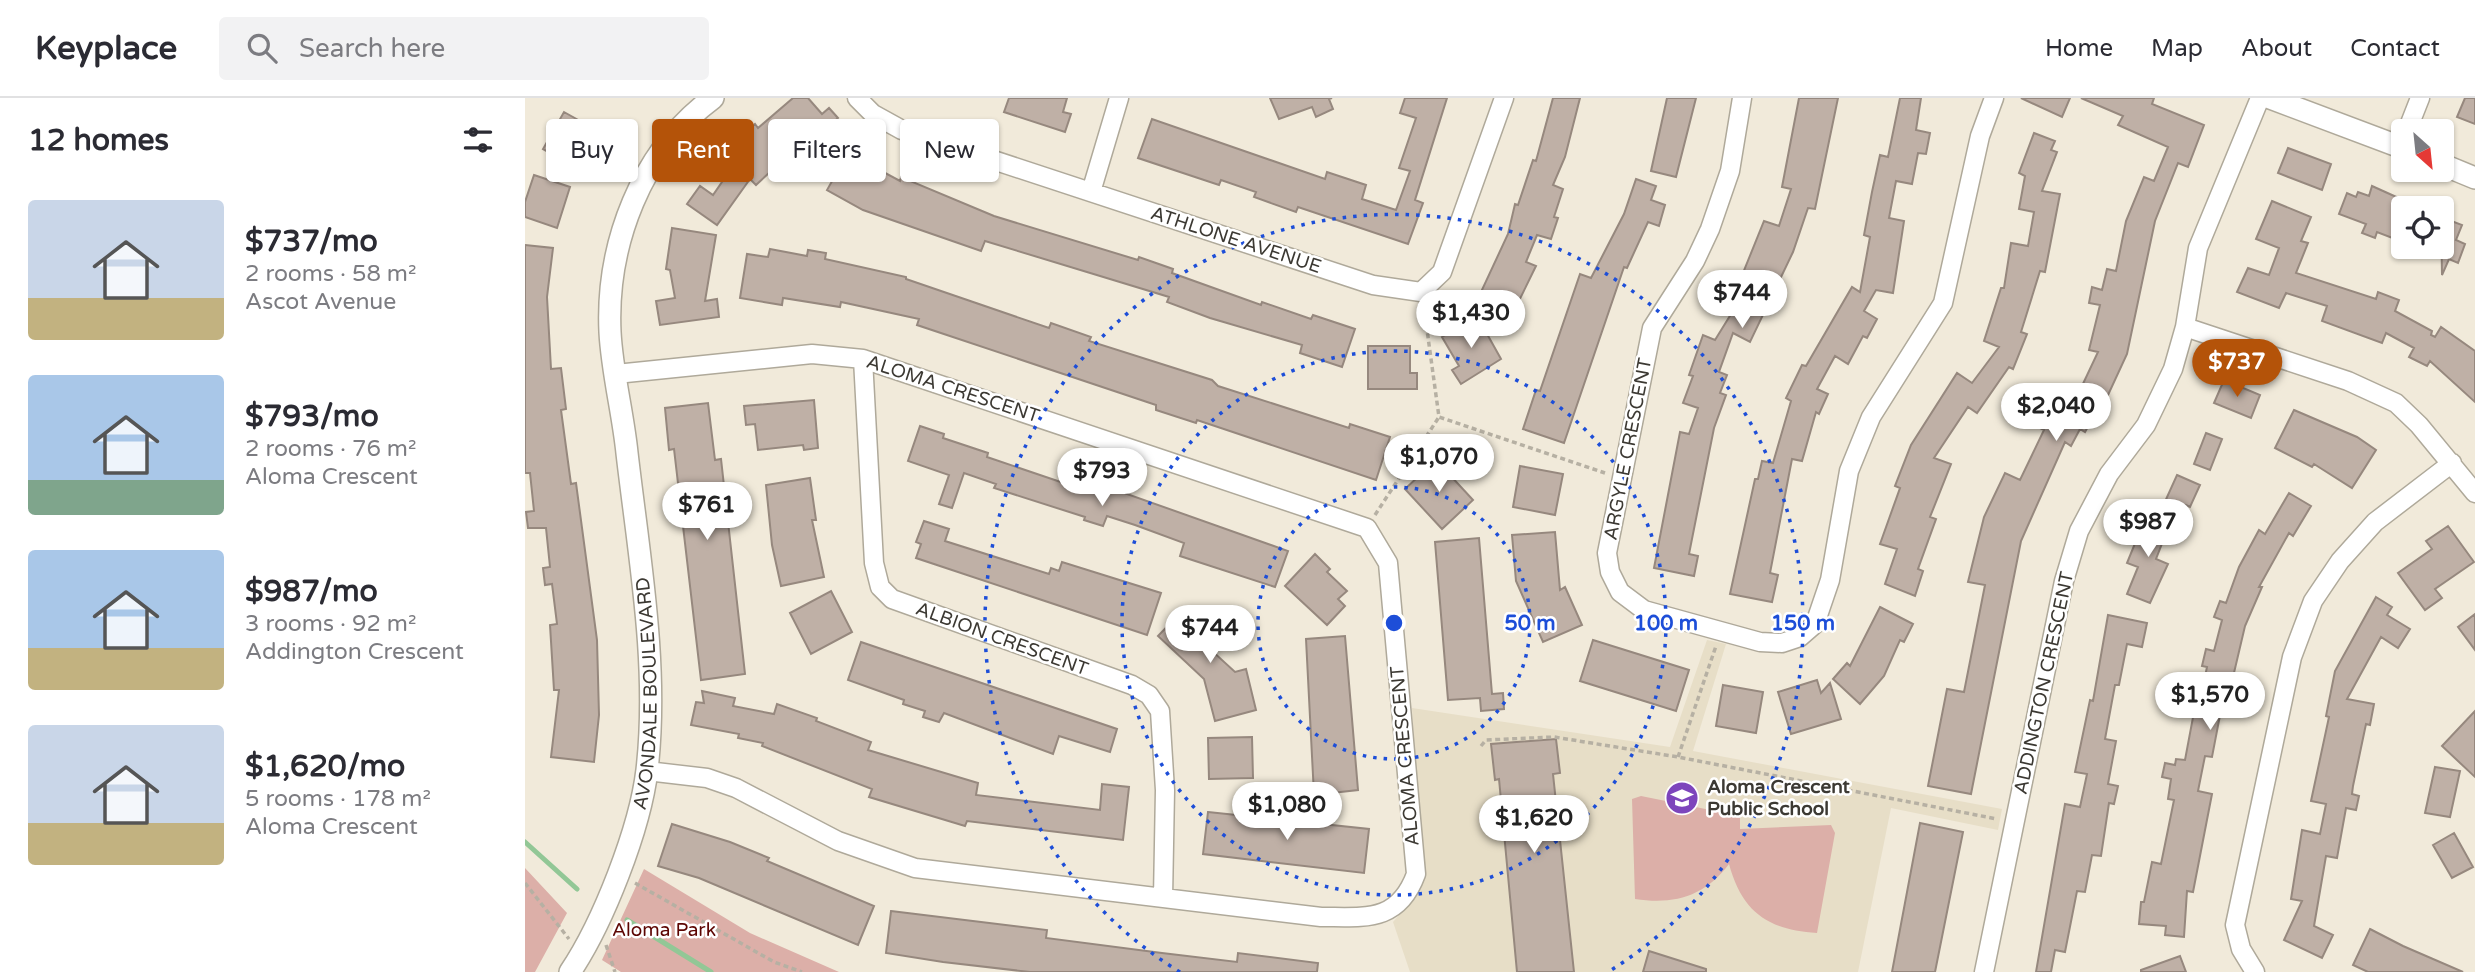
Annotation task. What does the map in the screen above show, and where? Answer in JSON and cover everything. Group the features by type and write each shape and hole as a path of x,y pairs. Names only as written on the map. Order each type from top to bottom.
{"street":[{"name":"AVONDALE BOULEVARD","path":"576,963 618,873 647,771 647,632 610,331 621,232 637,191 655,160 702,106 713,98"},
{"name":"ATHLONE AVENUE","path":"857,98 873,114 902,130 1373,285 1422,292"},
{"path":"1091,192 1119,98"},
{"path":"1422,292 1442,272 1504,98"},
{"name":"ARGYLE CRESCENT","path":"1742,98 1730,171 1710,229 1695,261 1651,328 1607,553 1611,572 1620,592 1644,610 1760,642 1782,643 1800,637 1815,624 1830,580 1849,471 1871,417 1943,303 1980,136 1994,98"},
{"name":"ADDINGTON CRESCENT","path":"1984,972 2064,581 2079,531 2109,474 2146,425 2173,369 2185,327 2198,248 2260,98"},
{"path":"2270,98 2391,138"},
{"path":"2412,119 2420,98"},
{"path":"2454,169 2475,178"},
{"path":"2185,327 2348,381 2396,403 2452,463 2475,493"},
{"name":"ALOMA CRESCENT","path":"616,374 812,354 863,359 1367,528 1388,563 1416,874 1411,889 1387,912 1373,916 1321,917 915,867 838,841 736,788 707,778 647,771"},
{"name":"ALBION CRESCENT","path":"863,359 874,563 880,587 892,599 1132,685 1149,695 1160,711 1165,790 1163,898"},
{"path":"2255,972 2241,949 2235,925 2292,657 2313,601 2340,561 2375,522 2452,463"}],"path":[{"path":"1367,528 1439,417 1422,292"},
{"path":"1439,417 1622,478"},
{"path":"1678,757 1721,631"},
{"path":"1481,746 1486,740 1554,737 1678,757 2014,823"},
{"path":"618,873 775,962 802,972"},
{"path":"525,883 576,963"}],"shaded area":[{"name":"Aloma Crescent Public School","path":"1707,640 1726,644 1693,751 2002,809 1998,830 1891,808 1858,972 1410,972 1393,922 1415,897 1421,870 1412,708 1670,747"}],"green space":[{"path":"1641,796 1740,816 1740,829 1831,825 1835,833 1817,933 1784,928 1759,915 1741,895 1729,864 1710,884 1688,896 1663,901 1635,899 1632,799"},
{"path":"525,868 567,913 535,972 525,972"},
{"name":"Aloma Park","path":"644,869 750,933 839,972 621,972 602,960"}],"building":[{"path":"793,98 808,98 822,114 829,108 838,118 837,119 768,119"},
{"path":"1009,98 1067,98 1063,112 1071,114 1065,132 1004,112"},
{"path":"1270,98 1332,98 1329,99 1333,109 1316,117 1312,107 1279,119"},
{"path":"1405,98 1447,98 1415,200 1423,203 1408,244 1298,207 1296,212 1254,197 1256,192 1221,180 1219,185 1138,158 1152,119 1325,179 1327,172 1366,185 1362,199 1396,210 1410,171 1399,168 1416,118 1400,113"},
{"path":"1553,98 1580,98 1565,157 1553,185 1563,189 1554,217 1558,218 1551,239 1537,235 1526,262 1536,266 1515,309 1481,292 1508,234 1515,204 1518,205 1533,160 1536,161"},
{"path":"1667,98 1696,98 1676,177 1651,171"},
{"path":"1799,98 1838,98 1815,209 1808,208 1793,252 1750,342 1733,333 1719,372 1727,375 1720,393 1726,395 1714,428 1689,554 1698,556 1694,576 1654,568 1680,432 1689,434 1698,408 1683,403 1693,376 1689,375 1703,335 1715,340 1736,306 1750,276 1743,273 1764,221 1779,226 1791,189 1782,187"},
{"path":"1900,98 1921,98 1916,130 1930,133 1926,154 1918,153 1912,184 1896,181 1889,218 1904,221 1893,293 1876,290 1864,311 1877,319 1867,338 1863,336 1848,364 1835,356 1817,389 1828,394 1819,414 1816,412 1802,461 1792,459 1770,573 1778,575 1772,602 1730,594 1755,479 1758,479 1762,461 1773,463 1791,401 1786,398 1802,365 1806,366 1852,287 1860,292 1870,237 1864,235 1872,192 1880,155 1888,157"},
{"path":"2021,98 2070,98 2062,117"},
{"path":"2081,98 2154,98 2152,104 2204,125 2188,167 2178,163 2155,221 2127,354 2102,408 2099,407 2085,432 2080,429 2071,446 2065,442 2021,541 1971,794 1928,786 1947,689 1964,692 1985,585 1968,582 1984,517 2005,473 2020,480 2044,430 2040,428 2058,396 2073,405 2098,352 2089,350 2100,305 2089,303 2092,287 2102,290 2107,269 2116,271 2126,221 2144,177 2154,181 2168,147 2118,125 2123,116"},
{"path":"2465,98 2475,98 2475,124 2457,117"},
{"path":"564,112 576,119 560,119"},
{"path":"768,119 768,174 756,185 753,182 754,125 758,128"},
{"path":"2034,133 2055,141 2051,150 2057,152 2042,191 2060,194 2045,272 2040,271 2021,332 2027,334 2013,369 2009,367 1977,413 1968,407 1934,458 1951,464 1930,517 1936,519 1918,569 1923,571 1915,596 1885,584 1897,549 1880,544 1900,488 1895,486 1911,445 1957,373 1972,383 1999,347 1984,341 2001,288 2004,288 2011,243 2028,246 2034,212 2019,209 2025,176 2019,173"},
{"path":"2288,148 2331,164 2322,190 2278,173"},
{"path":"886,173 900,182 913,182 994,216 1138,260 1139,257 1173,269 1172,273 1261,305 1262,302 1311,319 1313,315 1355,329 1342,367 1300,353 1302,345 1210,318 1167,302 1169,297 985,241 981,251 863,210 827,190 832,182 886,182"},
{"path":"534,175 546,179 546,182 570,187 557,228 525,217 525,202"},
{"path":"1636,179 1656,186 1651,200 1665,205 1659,226 1648,222 1627,268 1624,267 1564,443 1523,429 1536,390 1540,391 1580,274 1591,278 1624,214"},
{"path":"722,182 748,182 717,225 687,204 700,186 713,195"},
{"path":"2372,186 2394,196 2391,196 2391,237 2377,232 2375,238 2362,233 2366,224 2339,214 2347,193 2356,197 2358,192 2369,196"},
{"path":"2272,201 2311,217 2301,241 2308,243 2296,273 2376,299 2378,292 2399,300 2395,311 2432,331 2431,335 2435,337 2441,327 2475,351 2475,402 2430,361 2427,366 2409,357 2414,348 2386,333 2382,343 2322,321 2327,306 2286,293 2279,308 2237,292 2248,268 2269,275 2279,248 2256,239"},
{"path":"2454,222 2462,225 2456,240 2465,244 2458,263 2449,259 2454,259"},
{"path":"672,228 716,235 705,301 717,299 719,317 660,325 656,301 675,298 670,270 666,269"},
{"path":"525,245 553,248 547,297 551,369 561,368 566,409 561,410 571,484 576,483 597,640 599,715 594,762 551,757 559,690 554,690 550,625 557,624 552,584 545,585 543,568 550,567 546,528 528,528 526,512 534,511 530,473 525,473"},
{"path":"770,249 807,256 808,250 826,253 825,259 906,277 1049,328 1051,323 1091,337 1089,341 1212,380 1218,386 1349,428 1350,424 1390,437 1376,480 1197,420 1196,423 1156,410 1156,405 917,325 919,319 841,302 840,307 783,298 782,305 740,298 747,254 768,257"},
{"path":"2442,259 2449,259 2442,275"},
{"path":"1477,316 1501,359 1461,384 1452,370 1459,366 1442,337"},
{"path":"1368,346 1410,346 1410,373 1417,373 1417,389 1368,389"},
{"path":"2224,380 2260,395 2251,418 2214,403"},
{"path":"814,400 818,448 804,450 803,445 758,450 755,424 746,425 744,406"},
{"path":"708,403 715,460 721,459 745,674 701,680 674,449 669,450 665,408"},
{"path":"2294,410 2357,437 2376,450 2352,488 2314,464 2312,467 2275,448"},
{"path":"920,426 944,434 943,438 988,453 987,457 1093,493 1096,483 1288,551 1275,587 1180,556 1184,543 1135,525 1107,516 1103,526 1084,520 1085,517 994,488 996,484 964,473 952,508 939,504 949,475 908,461"},
{"path":"2206,433 2222,439 2210,470 2194,464"},
{"path":"1436,460 1473,500 1442,529 1405,489"},
{"path":"1520,466 1563,474 1555,515 1513,507"},
{"path":"2177,475 2200,485 2190,507 2186,505 2182,514 2163,506"},
{"path":"810,478 816,520 812,520 824,577 781,586 772,545 766,485"},
{"path":"2289,493 2311,506 2293,536 2289,533 2259,587 2262,587 2245,626 2225,711 2221,710 2212,757 2205,756 2198,791 2212,794 2193,892 2187,891 2184,937 2165,935 2166,926 2139,924 2141,902 2144,902 2152,862 2161,864 2174,800 2168,799 2171,779 2162,777 2165,763 2175,765 2176,759 2185,760 2197,696 2201,696 2207,667 2202,666 2206,649 2214,651 2222,620 2214,617 2220,601 2226,603 2239,567 2259,530 2265,534"},
{"path":"2147,514 2170,523 2156,559 2168,564 2150,603 2127,594 2138,567 2127,563"},
{"path":"924,521 949,529 945,541 1049,574 1051,568 1059,571 1062,562 1161,593 1147,635 916,558 921,544 916,542"},
{"path":"2448,526 2474,562 2435,589 2442,598 2425,610 2398,573 2432,549 2426,541"},
{"path":"1555,532 1560,590 1565,587 1582,625 1543,642 1516,581 1512,535"},
{"path":"1479,538 1492,694 1503,693 1504,709 1481,711 1480,698 1448,700 1435,542"},
{"path":"1315,554 1330,569 1327,572 1347,591 1338,599 1345,606 1327,625 1285,586"},
{"path":"831,591 852,632 811,654 790,613"},
{"path":"2376,597 2392,607 2387,615 2410,629 2398,648 2381,637 2347,699 2374,704 2370,725 2366,724 2353,786 2352,794 2359,796 2356,810 2346,808 2337,858 2326,856 2314,926 2333,935 2322,958 2284,940 2302,901 2291,899 2302,830 2320,834 2326,804 2311,801 2329,717 2326,716 2335,671"},
{"path":"1880,607 1913,624 1904,642 1900,640 1884,676 1860,704 1833,679 1847,663 1850,666"},
{"path":"1184,609 1189,614 1193,610 1222,638 1211,650 1235,672 1246,669 1256,710 1215,721 1204,679 1158,636"},
{"path":"2475,614 2475,650 2458,627"},
{"path":"2108,615 2147,623 2142,647 2127,644 2119,685 2115,685 2105,739 2116,741 2108,784 2118,786 2114,804 2109,803 2101,856 2092,855 2085,892 2077,891 2065,952 2055,950 2051,972 2036,972 2065,804 2080,807 2087,774 2075,772 2090,700 2093,701"},
{"path":"1345,636 1358,790 1314,795 1306,639"},
{"path":"1593,640 1689,670 1676,711 1580,681"},
{"path":"861,642 1117,729 1110,752 1059,736 1053,754 944,713 939,722 923,717 925,711 903,704 904,700 848,680"},
{"path":"1817,680 1821,693 1830,683 1841,719 1791,734 1778,692"},
{"path":"1723,685 1763,692 1756,733 1716,726"},
{"path":"702,691 735,698 733,706 774,714 777,704 817,718 816,721 871,742 868,750 978,783 976,795 1100,810 1102,784 1129,787 1123,840 967,821 965,826 869,797 872,789 762,746 763,743 738,738 739,734 691,725 696,702 704,703"},
{"path":"2475,711 2475,777 2442,746"},
{"path":"1252,737 1253,778 1209,779 1208,738"},
{"path":"1556,739 1560,773 1553,774 1574,972 1517,972 1499,779 1495,780 1491,744"},
{"path":"2435,767 2460,771 2450,817 2425,813"},
{"path":"1208,812 1369,829 1364,873 1203,854"},
{"path":"1920,823 1963,832 1935,972 1892,972"},
{"path":"672,824 730,842 769,858 767,861 874,906 858,945 699,878 658,866"},
{"path":"2454,833 2473,867 2452,878 2433,845"},
{"path":"891,911 1047,930 1046,938 1162,953 1237,962 1238,953 1318,963 1317,972 1030,972 943,962 886,953"},
{"path":"2370,929 2463,972 2368,972 2353,965"},
{"path":"1649,951 1706,969 1706,972 1643,972"},
{"path":"2180,956 2186,972 2141,972 2141,970"}],"waterway":[{"path":"525,842 577,889"},
{"path":"627,920 711,972"}],"place":[{"name":"Aloma Crescent Public School","path":"1682,798"}]}
